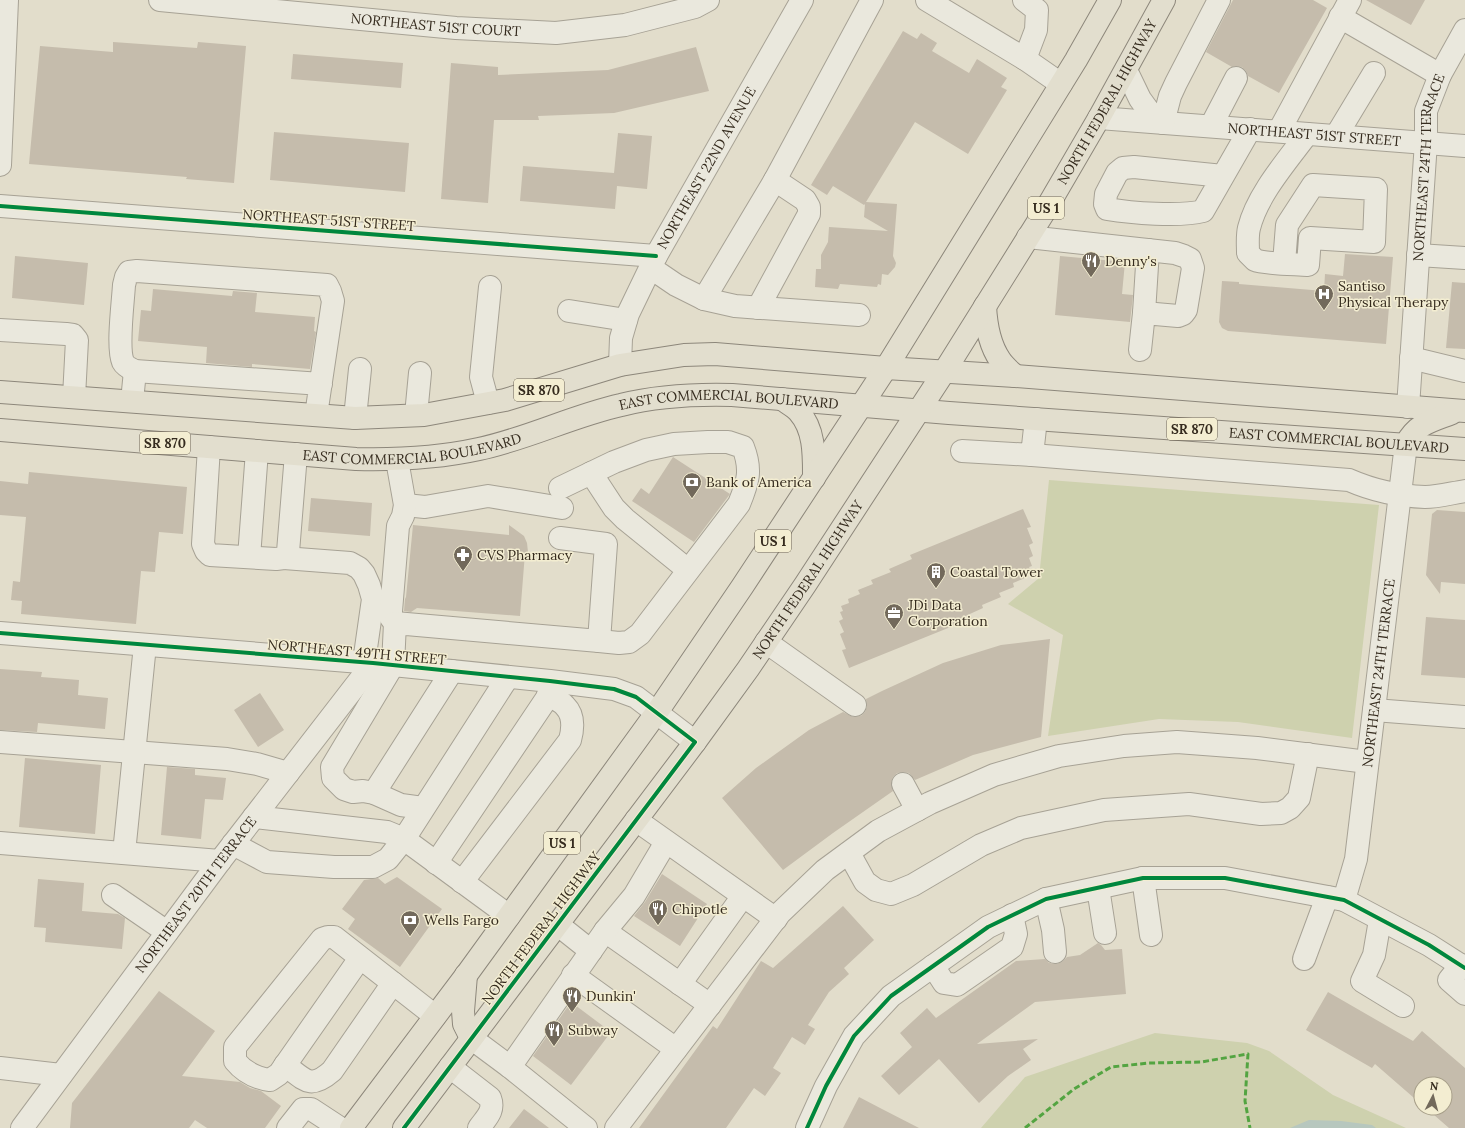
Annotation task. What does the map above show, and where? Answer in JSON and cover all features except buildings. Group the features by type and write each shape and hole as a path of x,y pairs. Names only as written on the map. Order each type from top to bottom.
{"main road":[{"name":"US 1","path":"351,1128 509,916 656,712 742,587 886,368 1061,84 1110,0"},
{"name":"NORTH FEDERAL HIGHWAY","path":"404,1128 695,742 809,579 944,372 1028,237 1099,118 1164,0"},
{"path":"985,306 986,326 991,342 1000,360 1015,376"},
{"name":"EAST COMMERCIAL BOULEVARD","path":"0,392 355,418 424,415 505,400 620,365 684,355 715,354 1461,411"},
{"name":"EAST COMMERCIAL BOULEVARD","path":"0,430 356,459 397,460 437,457 480,449 621,405 660,398 700,394 1465,449"},
{"path":"782,399 799,412 809,429 814,450 814,478"},
{"path":"1406,444 1419,426 1461,411"},
{"path":"467,974 463,1011 464,1024 471,1038"}],"street":[{"path":"0,165 7,0"},
{"name":"NORTHEAST 51ST COURT","path":"160,0 456,28 556,33 625,25 695,7 708,0"},
{"name":"NORTHEAST 22ND AVENUE","path":"620,365 621,338 626,320 654,262 802,0"},
{"path":"704,299 775,180 872,0"},
{"path":"927,0 1025,59 1061,84"},
{"path":"1024,0 1037,10 1036,30 1025,59"},
{"path":"1126,70 1140,99 1148,110 1163,123 1170,96 1219,0"},
{"path":"1278,131 1345,8 1440,75"},
{"name":"NORTHEAST 24TH TERRACE","path":"1408,407 1426,142 1426,111 1440,75 1465,30"},
{"path":"1336,136 1374,73"},
{"path":"1211,126 1236,78"},
{"name":"NORTHEAST 51ST STREET","path":"1099,118 1465,146"},
{"path":"1223,176 1134,166 1123,168 1117,172 1106,194 1105,204 1107,209 1115,211 1194,214 1203,211 1250,129"},
{"path":"1284,263 1287,225 1314,185 1376,189 1374,242 1310,238 1308,265 1284,263 1255,260 1248,253 1248,229 1254,213 1268,186 1307,134"},
{"path":"758,308 809,214 809,207 805,200 775,180"},
{"name":"NORTHEAST 51ST STREET","path":"0,206 654,262"},
{"path":"1028,237 1175,253 1190,259 1193,268 1186,310 1183,314 1178,316 1144,313"},
{"path":"1140,350 1148,250"},
{"path":"1418,255 1465,258"},
{"path":"654,262 676,286 704,299 735,306 859,315"},
{"path":"316,415 321,384 332,301 330,291 326,285 137,271 129,272 126,277 124,285 120,352 124,363 130,368 136,370 321,384"},
{"path":"488,403 481,377 490,287"},
{"path":"569,311 626,320"},
{"path":"0,330 73,335 77,340 74,397"},
{"path":"1411,358 1465,371"},
{"path":"355,418 360,369"},
{"path":"132,401 136,370"},
{"path":"416,415 420,373"},
{"path":"1032,455 1036,419"},
{"path":"397,460 406,505 398,526 392,596 391,618 396,623 619,643 629,642 640,634 739,504 747,485 749,470 743,447 728,442 674,444 646,450 614,462 591,473 561,498 488,496 425,507 406,505"},
{"name":"NORTHEAST 24TH TERRACE","path":"1304,958 1356,859 1406,444"},
{"path":"209,447 203,544 206,551 210,555 276,559 284,558 350,563 359,568 370,585 373,599 377,664"},
{"path":"249,557 257,451"},
{"path":"962,451 1032,455 1349,480 1374,490 1400,495 1426,497 1465,491"},
{"path":"284,558 288,552 296,454"},
{"path":"591,473 614,508 625,519 688,570"},
{"path":"599,641 606,544 625,519"},
{"path":"560,538 606,544"},
{"path":"396,623 332,767 334,778 344,789 353,792 363,791 374,793 401,805 423,808"},
{"name":"NORTHEAST 49TH STREET","path":"0,633 452,671 508,677 553,689 614,689 636,697 695,742"},
{"path":"766,642 855,705"},
{"path":"124,853 145,645"},
{"name":"NORTHEAST 20TH TERRACE","path":"22,1128 220,860 288,773 377,664"},
{"path":"374,793 452,671"},
{"path":"233,844 267,862 373,867 388,859 404,839 508,677"},
{"path":"436,862 553,689 569,713 572,723 570,740 462,882"},
{"path":"1374,710 1465,717"},
{"path":"0,742 227,759 257,764 288,773"},
{"path":"616,1128 780,913 825,870 878,831 917,810 994,775 1059,756 1124,746 1177,742 1257,748 1367,762"},
{"path":"849,853 865,882 876,890 891,894 913,884 981,845 1021,828 1104,810 1189,804 1261,814 1281,813 1290,808 1299,798 1308,754"},
{"path":"903,784 917,810"},
{"path":"254,817 387,832 404,839 509,916"},
{"path":"636,820 776,919"},
{"path":"510,1067 590,951 634,896 666,842"},
{"path":"0,843 220,860"},
{"path":"1143,878 1151,935"},
{"path":"807,1128 826,1086 854,1036 891,996 988,927 1046,899 1143,878 1226,878 1336,899 1429,945 1463,967 1449,980 1465,994"},
{"path":"1098,888 1105,933"},
{"path":"113,894 167,932"},
{"path":"680,984 743,896"},
{"path":"1046,899 1053,930 1055,952"},
{"path":"934,966 944,983 957,985 1012,947 1016,934 1012,915"},
{"path":"1380,920 1374,954 1362,981 1403,1006"},
{"path":"557,924 590,951"},
{"path":"605,931 710,1005"},
{"path":"360,958 279,1074 270,1080 260,1079 250,1075 235,1061 235,1048 322,939 328,937 334,937 435,1016"},
{"path":"573,975 676,1050"},
{"path":"286,1065 305,1081 314,1082 322,1079 332,1071 393,983"},
{"path":"471,1038 586,1128"},
{"path":"450,1066 490,1098 492,1104 491,1112 479,1128"},
{"path":"0,1068 61,1075"},
{"path":"288,1128 303,1109 311,1109 340,1128"}],"green space":[{"path":"1049,480 1379,505 1352,738 1238,722 1159,719 1048,736 1063,635 1008,604 1039,578"},
{"path":"1155,1033 1247,1043 1269,1051 1333,1095 1406,1128 981,1128 1025,1077"}],"shaded area":[{"path":"1309,1120 1341,1121 1372,1125 1376,1128 1290,1128"}],"marked path":[{"path":"1025,1128 1074,1089 1111,1067 1149,1063 1201,1062 1248,1054 1245,1101 1250,1128"}],"cycle path":[{"path":"0,206 656,256"},
{"path":"0,633 373,663 614,689 636,697 695,742 404,1128"},
{"path":"807,1128 826,1086 854,1036 891,996 988,927 1046,899 1143,878 1225,878 1344,900 1429,945 1465,968"}],"place":[{"name":"Denny's","path":"1091,278"},
{"name":"Santiso Physical Therapy","path":"1324,311"},
{"name":"Bank of America","path":"692,499"},
{"name":"CVS Pharmacy","path":"463,572"},
{"name":"Coastal Tower","path":"936,589"},
{"name":"JDi Data Corporation","path":"894,630"},
{"name":"Chipotle","path":"658,926"},
{"name":"Wells Fargo","path":"410,937"},
{"name":"Dunkin'","path":"572,1013"},
{"name":"Subway","path":"554,1047"}]}
